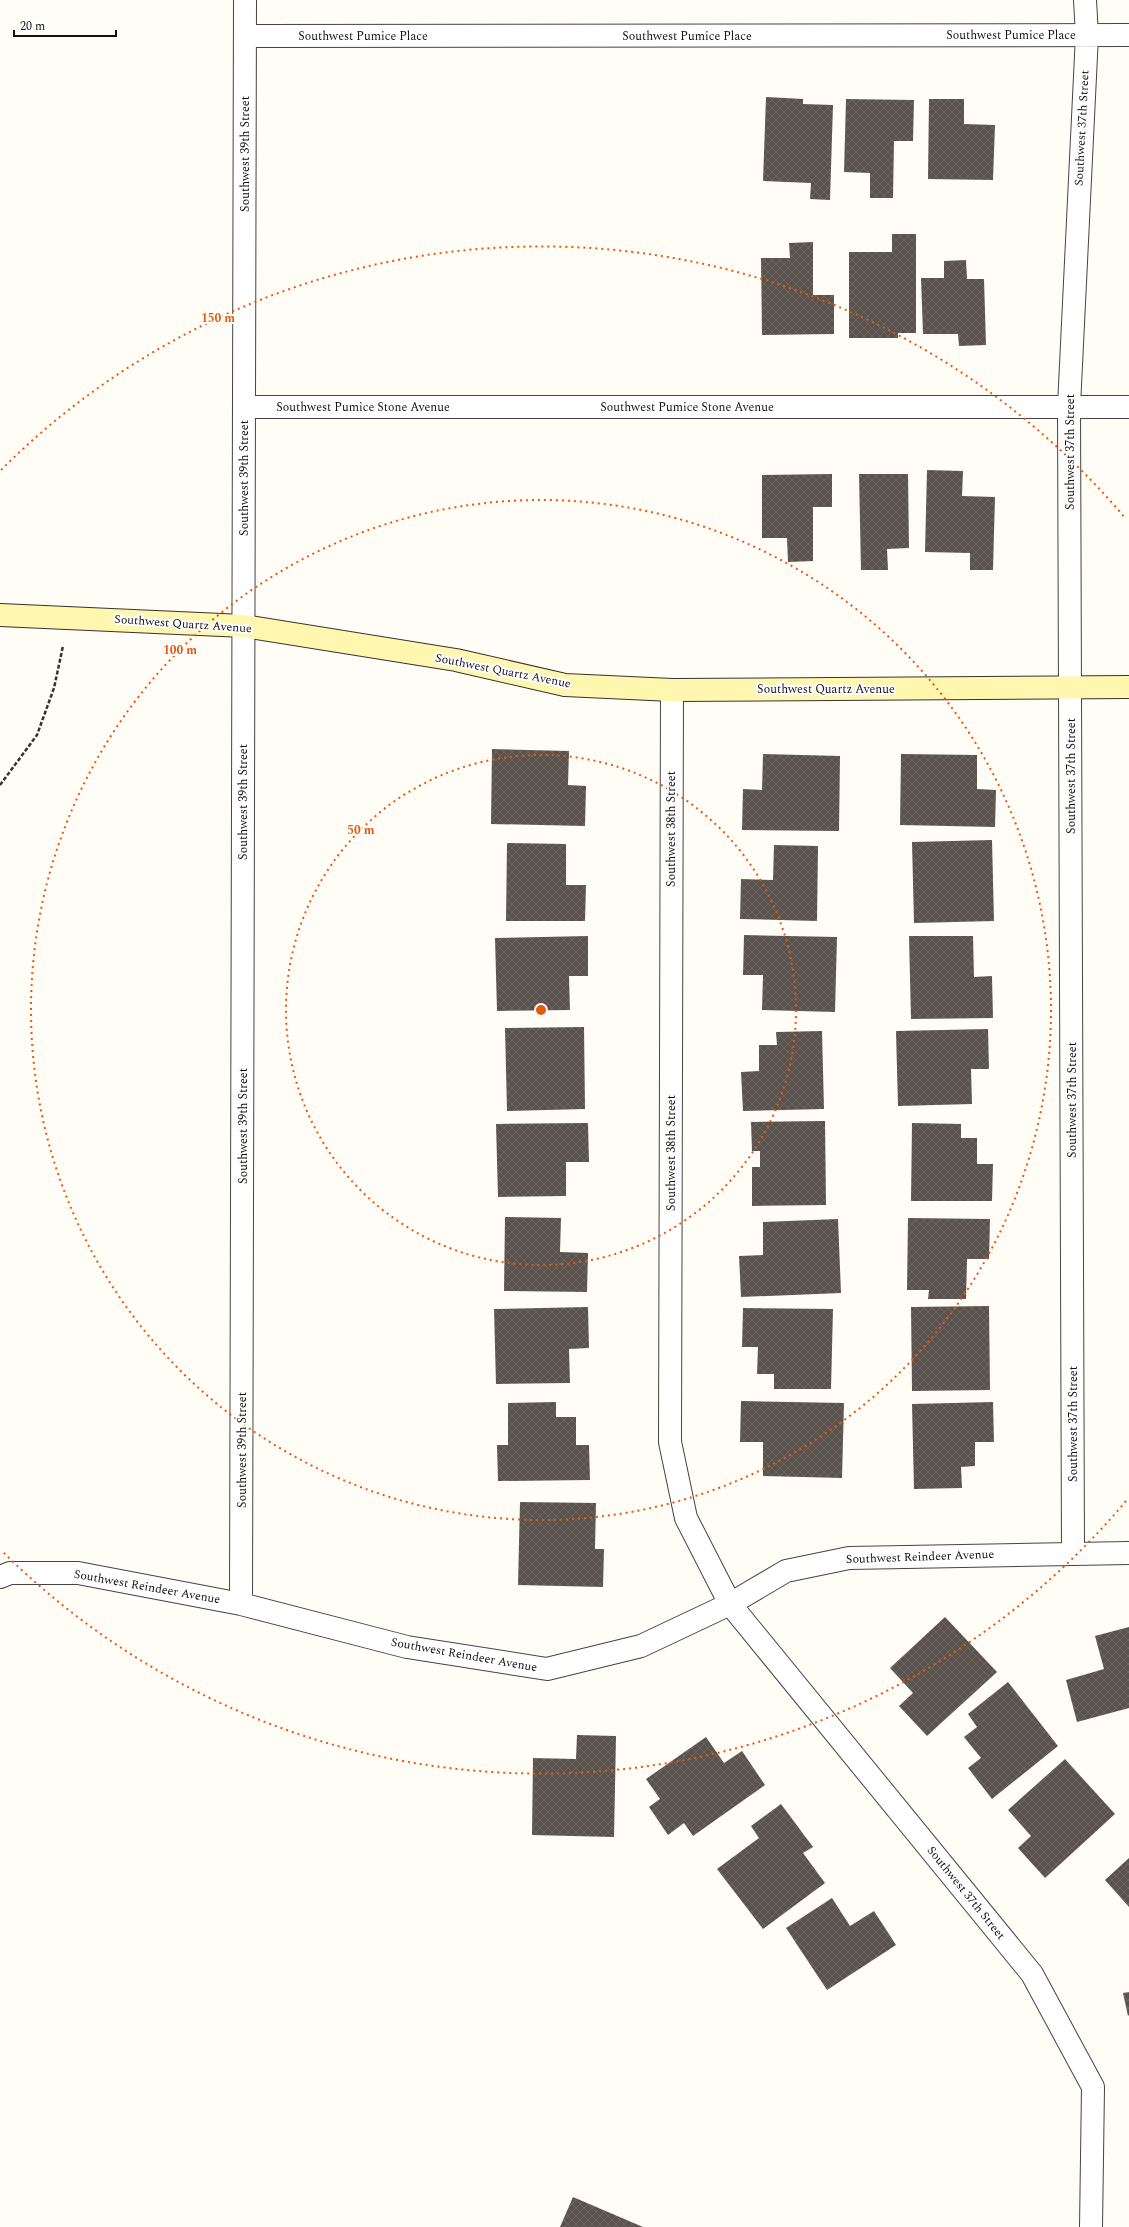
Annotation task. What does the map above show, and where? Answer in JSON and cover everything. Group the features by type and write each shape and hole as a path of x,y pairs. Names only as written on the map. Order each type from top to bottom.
{"street":[{"name":"Southwest 39th Street","path":"241,1604 246,0"},
{"name":"Southwest 37th Street","path":"1073,1553 1069,406 1086,35 1085,0"},
{"name":"Southwest Pumice Place","path":"245,36 1129,35"},
{"name":"Southwest Pumice Stone Avenue","path":"244,407 1129,407"},
{"name":"Southwest Quartz Avenue","path":"0,615 244,626 456,660 565,685 672,690 1129,687"},
{"name":"Southwest 38th Street","path":"672,690 670,1442 686,1518 730,1604"},
{"name":"Southwest Reindeer Avenue","path":"0,1577 10,1573 78,1573 241,1604 406,1647 547,1669 641,1646 730,1604 786,1571 849,1558 1129,1553"},
{"name":"Southwest 37th Street","path":"730,1604 1032,1974 1093,2087 1091,2227"}],"path":[{"path":"0,786 37,735 54,688 69,617"}],"building":[{"path":"766,97 803,99 803,104 833,105 830,200 810,199 811,183 763,181"},
{"path":"846,99 914,100 913,141 894,141 893,198 870,198 870,173 844,172"},
{"path":"929,99 964,99 964,124 995,125 993,180 928,179"},
{"path":"892,234 916,234 916,333 898,333 898,338 849,338 849,252 892,252"},
{"path":"813,242 813,295 834,295 834,334 762,335 761,258 790,258 789,243"},
{"path":"966,260 967,279 984,279 986,345 959,346 958,334 923,334 921,278 944,278 944,261"},
{"path":"927,470 963,471 962,496 995,497 993,570 970,570 970,553 925,552"},
{"path":"832,474 832,507 813,507 813,561 788,562 787,538 762,538 762,475"},
{"path":"859,474 908,474 909,548 887,549 888,570 861,570"},
{"path":"492,749 569,751 568,785 586,786 585,826 491,824"},
{"path":"763,754 840,756 839,831 742,830 743,789 762,790"},
{"path":"901,754 977,755 977,789 996,790 995,827 900,825"},
{"path":"992,840 994,921 914,923 912,842"},
{"path":"507,843 566,844 566,885 586,885 585,921 506,921"},
{"path":"774,845 818,846 817,921 740,919 741,879 773,880"},
{"path":"744,935 837,937 835,1012 762,1010 763,975 743,975"},
{"path":"588,936 588,976 569,976 570,1010 497,1011 495,938"},
{"path":"909,936 973,936 974,977 992,976 993,1018 911,1019"},
{"path":"584,1027 585,1109 507,1111 505,1028"},
{"path":"988,1029 989,1069 971,1069 972,1104 898,1106 896,1031"},
{"path":"822,1031 824,1109 743,1111 741,1072 759,1071 759,1045 777,1045 776,1032"},
{"path":"825,1121 826,1205 752,1206 752,1167 760,1167 760,1151 752,1151 751,1122"},
{"path":"588,1123 589,1162 566,1162 566,1196 498,1197 496,1124"},
{"path":"912,1123 961,1124 961,1138 977,1138 977,1164 993,1164 992,1201 911,1201"},
{"path":"505,1217 561,1218 560,1252 588,1253 587,1292 504,1291"},
{"path":"908,1218 990,1219 989,1259 967,1259 966,1299 928,1299 929,1290 907,1290"},
{"path":"838,1219 841,1293 741,1297 739,1256 763,1255 763,1222"},
{"path":"989,1306 990,1390 912,1391 911,1307"},
{"path":"588,1307 589,1348 569,1349 570,1383 496,1384 494,1309"},
{"path":"743,1308 833,1309 831,1389 774,1389 774,1374 757,1374 758,1347 742,1347"},
{"path":"741,1401 844,1403 842,1478 763,1476 763,1442 740,1442"},
{"path":"556,1402 556,1417 576,1417 576,1445 589,1445 590,1480 498,1481 497,1445 508,1445 508,1403"},
{"path":"993,1402 994,1442 975,1442 975,1466 961,1467 962,1488 914,1489 912,1404"},
{"path":"520,1502 596,1503 595,1549 604,1549 603,1587 518,1585"},
{"path":"945,1617 997,1672 927,1736 899,1706 913,1693 890,1668"},
{"path":"1129,1627 1129,1708 1077,1722 1066,1680 1104,1669 1095,1636"},
{"path":"1008,1682 1058,1746 992,1799 968,1768 981,1758 964,1737 977,1727 968,1714"},
{"path":"577,1735 616,1736 614,1837 532,1835 533,1758 576,1759"},
{"path":"706,1737 724,1763 742,1751 765,1785 693,1836 684,1823 668,1835 649,1807 660,1799 646,1779"},
{"path":"1065,1759 1115,1814 1045,1878 1018,1848 1031,1836 1008,1810"},
{"path":"781,1804 813,1847 803,1853 825,1883 763,1929 717,1869 759,1838 751,1826"},
{"path":"1129,1858 1129,1907 1105,1880"},
{"path":"832,1898 850,1926 874,1911 896,1945 827,1990 786,1928"},
{"path":"1129,1992 1129,2015 1128,2016 1123,1993"},
{"path":"573,2197 643,2227 560,2227"}]}
